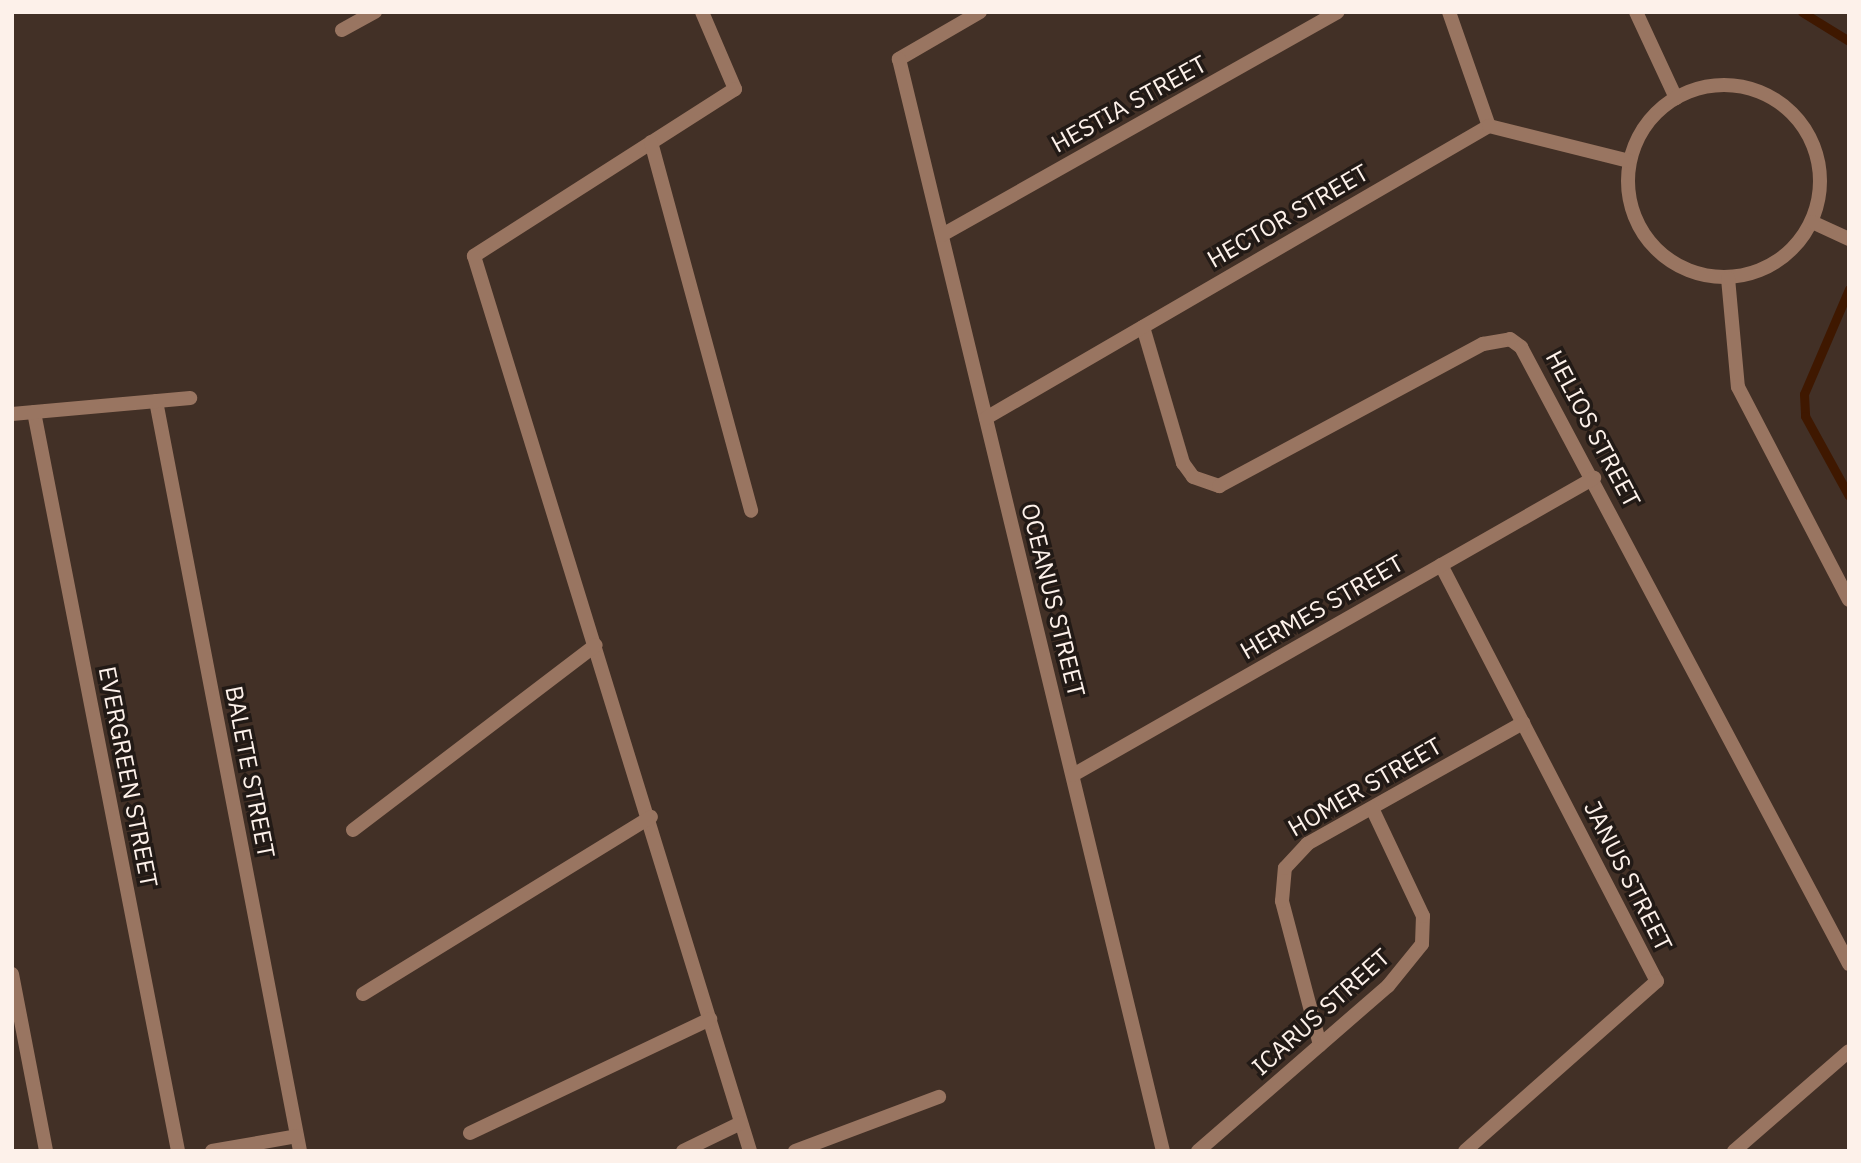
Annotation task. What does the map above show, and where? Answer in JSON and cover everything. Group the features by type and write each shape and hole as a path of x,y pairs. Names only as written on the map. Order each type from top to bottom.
{"street":[{"path":"342,30 375,12"},
{"path":"702,12 735,89 474,256 651,817 750,1151"},
{"name":"OCEANUS STREET","path":"980,12 899,59 1163,1151"},
{"name":"HESTIA STREET","path":"942,235 1338,12"},
{"path":"1449,12 1489,126 1629,161"},
{"path":"1636,12 1676,98"},
{"path":"1734,85 1788,110 1819,162 1812,222 1787,256 1749,275 1728,278 1689,271 1656,250 1629,199 1629,161 1646,124 1676,98 1734,85"},
{"name":"HECTOR STREET","path":"986,418 1489,126"},
{"path":"651,142 751,511"},
{"path":"1812,222 1849,239"},
{"path":"1728,278 1738,387 1849,600"},
{"name":"HELIOS STREET","path":"1143,327 1183,463 1206,484 1232,481 1496,339 1510,339 1532,360 1849,964"},
{"path":"12,414 190,398"},
{"name":"BALETE STREET","path":"156,401 298,1143"},
{"name":"EVERGREEN STREET","path":"34,412 178,1151"},
{"name":"HERMES STREET","path":"1073,775 1594,478"},
{"name":"JANUS STREET","path":"1441,565 1657,981 1471,1148"},
{"path":"353,830 596,645"},
{"name":"HOMER STREET","path":"1320,1045 1282,901 1284,867 1307,844 1523,723"},
{"name":"ICARUS STREET","path":"1198,1151 1388,986 1422,944 1423,916 1372,808"},
{"path":"363,994 651,817"},
{"path":"12,974 46,1151"},
{"path":"470,1133 710,1019"},
{"path":"1734,1151 1849,1051"},
{"path":"795,1151 939,1097"},
{"path":"683,1151 741,1123"},
{"path":"212,1151 298,1143"}],"waterway":[{"path":"1802,12 1849,41"},
{"path":"1849,289 1804,394 1805,416 1849,496"}]}
